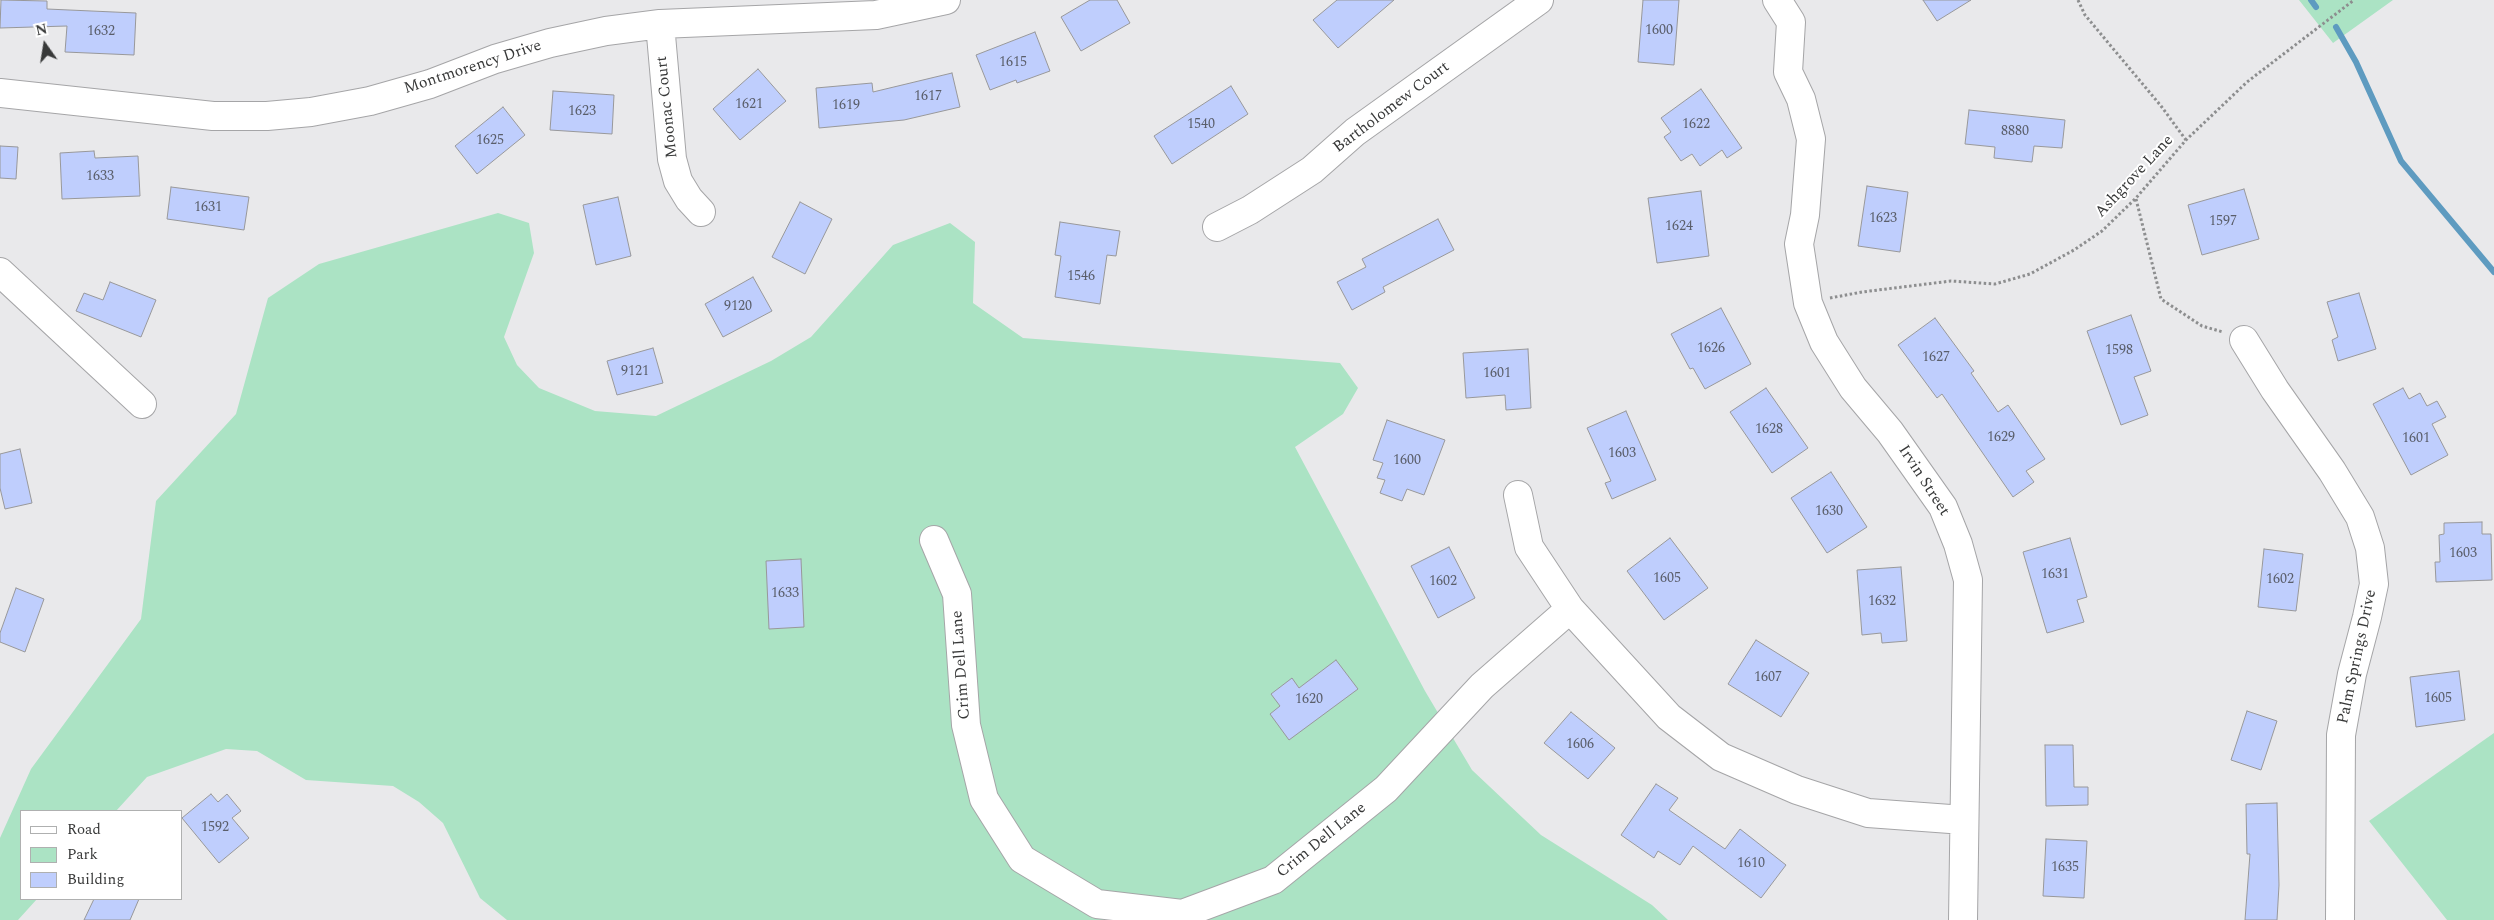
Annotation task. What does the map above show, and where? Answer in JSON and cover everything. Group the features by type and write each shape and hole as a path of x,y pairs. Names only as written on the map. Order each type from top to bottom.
{"street":[{"name":"Montmorency Drive","path":"0,93 213,116 267,116 311,112 370,102 430,84 495,60 550,43 606,31 815,9 876,15 946,0"},
{"name":"Bartholomew Court","path":"1217,227 1250,210 1312,170 1355,132 1539,0"},
{"name":"Irvin Street","path":"1777,0 1791,22 1788,72 1801,99 1811,139 1805,215 1798,244 1808,303 1824,342 1853,388 1890,432 1943,507 1958,544 1968,580 1963,920"},
{"name":"Moonac Court","path":"660,24 672,159 678,181 689,199 701,212"},
{"path":"0,272 142,404"},
{"name":"Palm Springs Drive","path":"2244,340 2275,390 2332,471 2360,517 2370,548 2374,584 2352,674 2341,735 2340,920"},
{"path":"1518,495 1529,547 1570,609 1669,717 1721,757 1797,790 1868,813 1964,820"},
{"name":"Crim Dell Lane","path":"934,540 957,594 966,725 984,799 1022,859 1096,904 1182,914 1273,880 1386,789 1482,686 1570,609"}],"path":[{"path":"2078,0 2084,15 2161,106 2186,140"},
{"name":"Ashgrove Lane","path":"1808,303 1862,292 1951,280 1994,284 2030,274 2074,250 2102,231 2136,198 2186,140 2248,82 2354,0"},
{"path":"2136,198 2161,299 2202,326 2244,340"}],"green space":[{"path":"2299,0 2393,0 2333,43"},
{"path":"498,213 529,223 534,253 504,337 517,365 539,388 595,411 656,416 771,361 811,337 893,245 950,223 975,242 973,303 1023,338 1340,363 1358,388 1343,414 1295,447 1425,691 1472,770 1541,835 1652,905 1668,920 507,920 480,898 443,823 419,802 393,786 306,780 257,751 226,749 147,777 117,810 20,810 20,900 36,900 18,920 0,920 0,838 31,769 141,619 156,501 236,414 268,298 319,264"},
{"path":"2494,733 2494,920 2447,920 2369,821"}],"building":[{"path":"1,0 47,1 47,9 136,13 134,55 65,52 67,26 0,28"},
{"path":"1090,0 1117,0 1130,23 1081,51 1061,17"},
{"path":"1337,0 1394,0 1338,48 1313,20"},
{"path":"1643,0 1679,0 1674,65 1638,62"},
{"path":"1923,0 1971,0 1937,21"},
{"path":"1035,32 1050,71 1017,83 1016,80 990,90 976,55"},
{"path":"758,69 786,101 740,140 713,109"},
{"path":"952,73 960,107 904,120 819,128 816,88 872,83 873,92"},
{"path":"1231,86 1248,114 1172,164 1154,136"},
{"path":"1701,89 1742,148 1727,158 1722,150 1700,166 1692,154 1681,161 1664,137 1671,132 1661,118"},
{"path":"553,91 614,95 612,134 550,130"},
{"path":"503,107 525,135 477,174 455,146"},
{"path":"1969,110 2065,120 2062,148 2034,146 2032,162 1994,158 1995,147 1965,144"},
{"path":"0,146 18,147 16,179 0,178"},
{"path":"94,151 95,158 138,156 140,196 62,199 60,153"},
{"path":"1867,186 1908,192 1900,252 1858,246"},
{"path":"171,187 249,197 244,230 167,219"},
{"path":"2244,189 2259,239 2202,255 2188,205"},
{"path":"1701,191 1709,256 1657,263 1648,198"},
{"path":"618,197 631,256 596,265 583,205"},
{"path":"800,202 832,219 805,274 772,257"},
{"path":"1438,219 1454,250 1383,287 1385,292 1352,310 1337,282 1366,267 1362,259"},
{"path":"1060,222 1120,231 1116,256 1107,255 1100,304 1055,297 1061,256 1055,255"},
{"path":"753,277 772,311 723,337 705,304"},
{"path":"110,282 156,300 141,337 76,311 84,293 103,300"},
{"path":"2359,293 2376,349 2338,361 2332,340 2338,337 2327,302"},
{"path":"1721,308 1751,364 1705,389 1693,368 1690,369 1671,334"},
{"path":"2131,315 2151,371 2134,377 2148,415 2121,425 2087,331"},
{"path":"1935,318 1974,371 1971,373 1998,412 2008,405 2045,459 2026,471 2034,482 2013,497 1942,394 1937,398 1898,345"},
{"path":"653,348 663,383 617,395 607,361"},
{"path":"1528,349 1531,408 1506,410 1505,395 1466,398 1463,353"},
{"path":"1766,388 1808,448 1772,473 1730,412"},
{"path":"2403,388 2409,399 2420,393 2427,406 2437,401 2446,417 2432,424 2448,455 2411,475 2373,404"},
{"path":"1626,411 1656,480 1612,499 1605,483 1611,481 1587,428"},
{"path":"1387,420 1445,440 1424,495 1407,489 1402,501 1380,493 1385,480 1377,478 1383,463 1373,460"},
{"path":"20,449 32,503 5,509 0,488 0,454"},
{"path":"1831,472 1867,527 1827,553 1791,498"},
{"path":"2482,522 2482,534 2491,534 2492,580 2436,582 2435,562 2440,562 2439,535 2444,534 2444,523"},
{"path":"1670,538 1708,588 1664,620 1627,571"},
{"path":"2070,538 2087,597 2077,600 2084,622 2047,633 2023,552"},
{"path":"1449,547 1475,598 1438,618 1411,566"},
{"path":"2264,549 2303,554 2296,611 2258,607"},
{"path":"801,559 804,627 769,629 766,561"},
{"path":"1901,567 1907,641 1882,643 1881,633 1862,635 1857,570"},
{"path":"16,588 44,599 25,652 0,642 0,633"},
{"path":"1756,640 1809,673 1781,717 1728,684"},
{"path":"1336,660 1358,689 1289,740 1270,714 1280,706 1271,694 1292,678 1299,688"},
{"path":"2459,671 2465,720 2416,727 2410,677"},
{"path":"2247,711 2277,721 2261,770 2231,760"},
{"path":"1571,712 1615,748 1588,779 1544,743"},
{"path":"2045,745 2073,745 2074,787 2088,787 2088,805 2046,806"},
{"path":"1656,784 1678,798 1669,810 1725,849 1740,829 1786,865 1761,898 1693,846 1680,865 1658,851 1654,858 1621,835"},
{"path":"211,794 218,802 227,794 241,811 232,818 249,838 219,863 182,818"},
{"path":"2277,803 2279,885 2277,920 2245,920 2250,854 2247,854 2246,804"},
{"path":"2046,839 2087,841 2084,898 2043,896"},
{"path":"94,900 139,900 130,920 84,920"}],"waterway":[{"path":"2311,0 2316,7"},
{"path":"2336,27 2356,62 2401,161 2494,272"}]}
